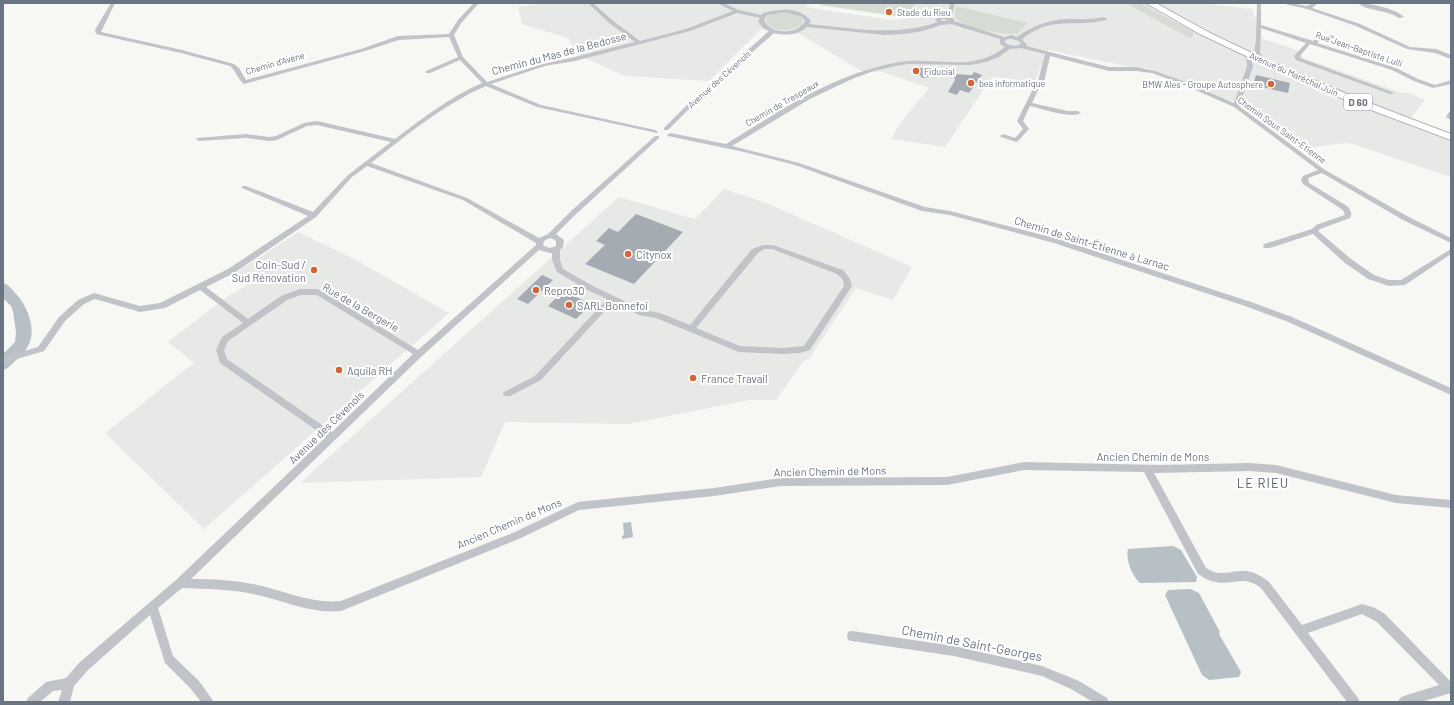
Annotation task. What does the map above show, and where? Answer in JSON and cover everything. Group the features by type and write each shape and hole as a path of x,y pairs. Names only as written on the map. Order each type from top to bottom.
{"main road":[{"name":"Avenue du Maréchal Juin","path":"1151,3 1206,34 1265,62 1333,92 1451,137"}],"street":[{"name":"Chemin d'Avène","path":"113,3 98,30 98,33 232,65 237,69 244,82 319,60 363,50 398,38 451,35"},
{"path":"477,3 460,21 451,35 461,58 486,84 539,106 656,134"},
{"path":"590,3 610,21 638,42"},
{"path":"719,3 736,11 762,17"},
{"path":"807,25 806,18 798,12 791,10 770,11 762,17 761,21 762,24 773,31 784,32 796,31 807,25 885,33 905,32 924,29 941,23 947,24 950,20 953,3"},
{"path":"1259,3 1257,12 1260,44 1258,53 1265,62"},
{"name":"Rue Jean-Baptiste Lulli","path":"1283,3 1308,8 1358,25 1410,48 1436,51 1451,57"},
{"path":"1308,8 1316,3"},
{"path":"1359,3 1390,10 1401,17"},
{"name":"Chemin du Mas de la Bedosse","path":"3,360 41,349 62,319 80,302 94,296 140,309 162,306 232,272 314,215 350,176 396,141 444,106 486,84 544,65 575,59 688,30 736,11"},
{"path":"1018,38 1038,25 1046,23 1071,20 1094,21 1104,19"},
{"path":"950,20 1004,39 1012,37 1018,38 1024,44 1022,47"},
{"name":"Rue Jean-Baptiste Lulli","path":"1259,26 1394,69 1416,80 1435,86 1451,82"},
{"name":"Avenue des Cévenols","path":"668,132 693,102 773,31"},
{"path":"1332,37 1326,36 1311,42 1297,56 1298,59 1392,93"},
{"path":"1004,39 1002,40 1003,44 1008,47"},
{"path":"1236,106 1250,66 1246,53 1254,52 1260,44"},
{"name":"Chemin Sous Saint-Étienne","path":"1008,47 1022,47 1109,69 1153,72 1184,83 1236,106 1323,171 1405,218 1451,241"},
{"name":"Chemin de Trespeaux","path":"727,146 822,89 865,72 897,64 971,63 986,61 996,58 1008,47"},
{"path":"1003,136 1016,140 1026,129 1020,121 1038,85 1041,82 1048,54"},
{"path":"428,72 461,58"},
{"path":"1250,66 1256,63 1265,62"},
{"path":"1029,104 1068,113 1078,113"},
{"path":"1451,113 1449,117 1451,118"},
{"path":"199,139 246,136 269,139 276,138 306,124 317,123 396,141"},
{"name":"Chemin de Saint-Étienne à Larnac","path":"656,134 663,138 668,132 797,164 924,209 950,213 1056,241 1248,304 1288,319 1451,392"},
{"path":"550,236 656,134"},
{"path":"367,164 465,199 546,248 556,260 560,270 612,300 642,313 657,315 692,328 739,348 799,351 807,348 848,286 846,279 840,272 773,247 763,247 755,251 692,328"},
{"path":"1267,246 1314,231 1318,227 1348,216 1348,212 1344,208 1306,184 1304,180 1305,177 1323,171"},
{"path":"244,187 314,215"},
{"path":"546,248 560,245 559,238 566,222"},
{"path":"1314,231 1338,253 1364,272 1380,281 1396,284 1402,283 1451,251"},
{"path":"550,236 559,238"},
{"name":"Avenue des Cévenols","path":"69,683 84,666 153,608 180,583 419,354 517,265 546,248 544,238 550,236"},
{"path":"201,286 248,323"},
{"name":"Rue de la Bergerie","path":"333,437 223,361 220,350 225,339 284,298 300,292 318,292 419,354"},
{"path":"507,394 538,378 612,300"},
{"name":"Ancien Chemin de Mons","path":"180,583 220,585 253,589 319,606 341,606 518,535 578,506 714,492 781,482 947,481 1024,466 1147,469 1250,467 1276,469 1396,499 1451,504"},
{"path":"1147,469 1202,571 1207,575 1218,579 1252,577 1265,585 1354,702"},
{"path":"153,608 169,659 195,685 208,702"},
{"path":"1300,631 1362,610 1371,612 1381,618 1450,688 1404,702"},
{"name":"Chemin de Saint-Georges","path":"852,636 954,651 1042,671 1075,685 1103,702"},
{"path":"32,702 50,686 69,683 64,702"}],"shaded area":[{"path":"538,3 809,3 805,7 892,20 910,18 915,3 1200,3 1252,9 1263,39 1297,50 1303,58 1402,93 1410,93 1425,100 1411,118 1412,127 1451,141 1451,177 1353,144 1345,143 1299,149 1244,104 1226,99 1186,82 1147,68 1131,67 1048,50 1035,81 992,77 945,147 891,139 900,124 929,88 883,72 861,71 800,34 776,34 761,29 709,81 625,76 578,55 568,38 522,24 518,7"},
{"name":"Stade du Rieu","path":"822,3 915,3 910,18 820,5"},
{"path":"1126,3 1140,3 1194,32 1191,39"},
{"path":"956,6 1028,23 1017,34 1001,33 975,28 960,22 955,18"},
{"path":"782,11 800,15 803,18 802,24 789,30 784,30 774,28 766,23 767,16"},
{"path":"724,189 766,203 912,267 893,300 856,288 809,359 803,362 776,400 749,400 629,424 505,422 481,477 300,483 619,197 695,219"},
{"path":"298,232 354,259 449,313 204,529 105,433 194,363 168,342 225,298 249,284 237,272"},
{"path":"631,522 633,537 622,539 622,536 624,535 623,523"},
{"path":"1173,546 1181,550 1197,577 1196,582 1140,583 1130,568 1127,553 1128,549"},
{"path":"1190,589 1199,593 1220,632 1219,634 1241,672 1239,677 1209,680 1202,675 1165,595 1168,590"}],"building":[{"path":"915,68 923,68 930,77 922,78"},
{"name":"bea informatique","path":"974,72 982,75 969,93 960,90 957,95 948,92 955,80 953,74 972,75"},
{"name":"BMW Ales - Groupe Autosphere","path":"1256,75 1290,83 1288,93 1253,85"},
{"name":"Citynox","path":"636,214 683,232 634,284 585,264 605,245 596,241 609,228 618,232"},
{"name":"Repro30","path":"542,275 553,280 528,304 517,299"},
{"name":"SARL Bonnefoi","path":"563,291 591,304 576,319 548,306"}],"waterway":[{"path":"3,288 19,307 24,332 22,344 3,364"}],"place":[{"name":"Stade du Rieu","path":"889,12"},
{"name":"Fiducial","path":"916,71"},
{"name":"bea informatique","path":"971,83"},
{"name":"BMW Ales - Groupe Autosphere","path":"1271,84"},
{"name":"Citynox","path":"628,254"},
{"name":"Coin-Sud / Sud Rénovation","path":"314,270"},
{"name":"Repro30","path":"536,290"},
{"name":"SARL Bonnefoi","path":"569,305"},
{"name":"Aquila RH","path":"339,370"},
{"name":"France Travail","path":"693,378"}],"district":[{"name":"LE RIEU","path":"1263,483"}]}
